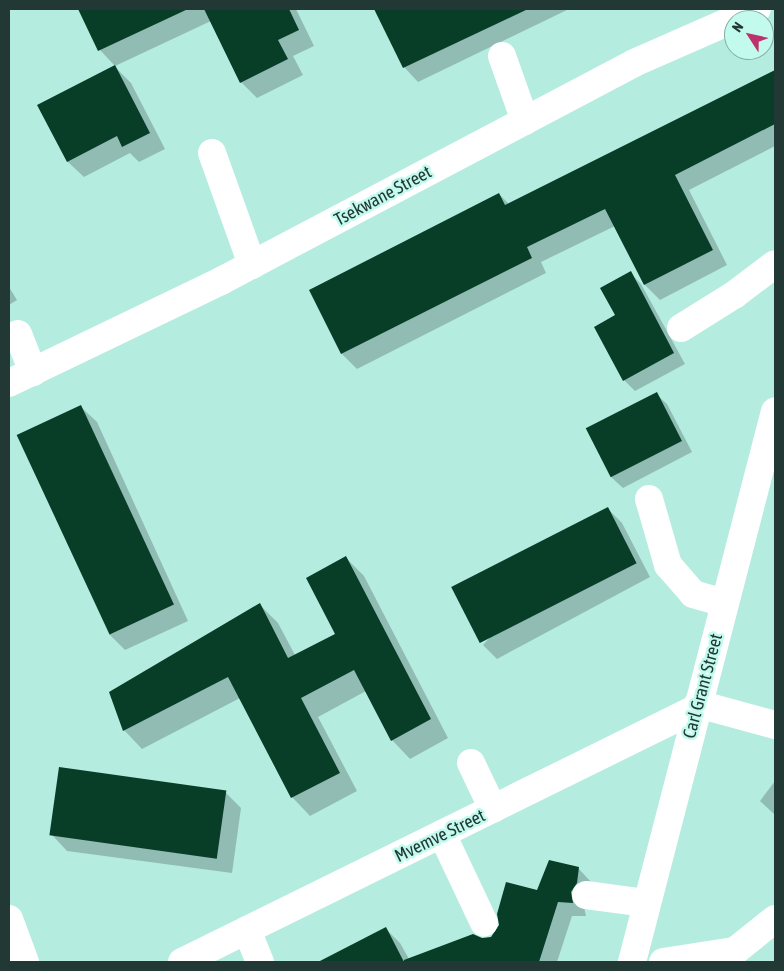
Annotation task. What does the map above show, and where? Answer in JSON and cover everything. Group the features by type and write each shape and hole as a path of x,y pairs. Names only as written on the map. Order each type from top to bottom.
{"street":[{"name":"Tsekwane Street","path":"21,377 252,265 634,63 724,20"},
{"path":"502,56 525,121"},
{"path":"212,153 252,265"},
{"path":"681,328 775,264"},
{"path":"18,334 21,377"},
{"name":"Carl Grant Street","path":"632,962 775,411"},
{"path":"648,499 668,565 693,594 725,603"},
{"path":"697,706 775,725"},
{"name":"Mvemve Street","path":"182,962 697,706"},
{"path":"471,763 493,809"},
{"path":"442,834 484,923"},
{"path":"586,895 646,904"},
{"path":"9,919 25,962"},
{"path":"664,962 735,951 775,919"},
{"path":"247,930 260,962"}],"building":[{"path":"78,9 188,9 98,51"},
{"path":"204,9 289,9 299,30 278,40 288,59 240,83"},
{"path":"374,9 528,9 403,68"},
{"path":"115,65 150,133 122,147 117,136 67,162 37,105"},
{"path":"775,70 775,124 675,175 713,250 644,285 605,209 527,247 532,258 341,354 309,290 499,193 505,205"},
{"path":"631,271 674,353 623,381 594,327 615,315 600,288"},
{"path":"657,392 682,441 611,477 586,428"},
{"path":"81,405 174,604 110,634 17,435"},
{"path":"608,507 637,563 480,643 451,587"},
{"path":"346,556 431,719 391,741 354,670 301,698 340,773 291,798 228,677 123,731 109,692 260,603 288,658 335,634 306,578"},
{"path":"59,767 226,791 217,859 49,835"},
{"path":"549,860 579,867 577,883 571,892 573,903 558,902 539,962 404,962 404,960 473,934 482,938 491,937 499,925 497,914 506,882 537,890"},
{"path":"386,927 404,962 318,962"}]}
